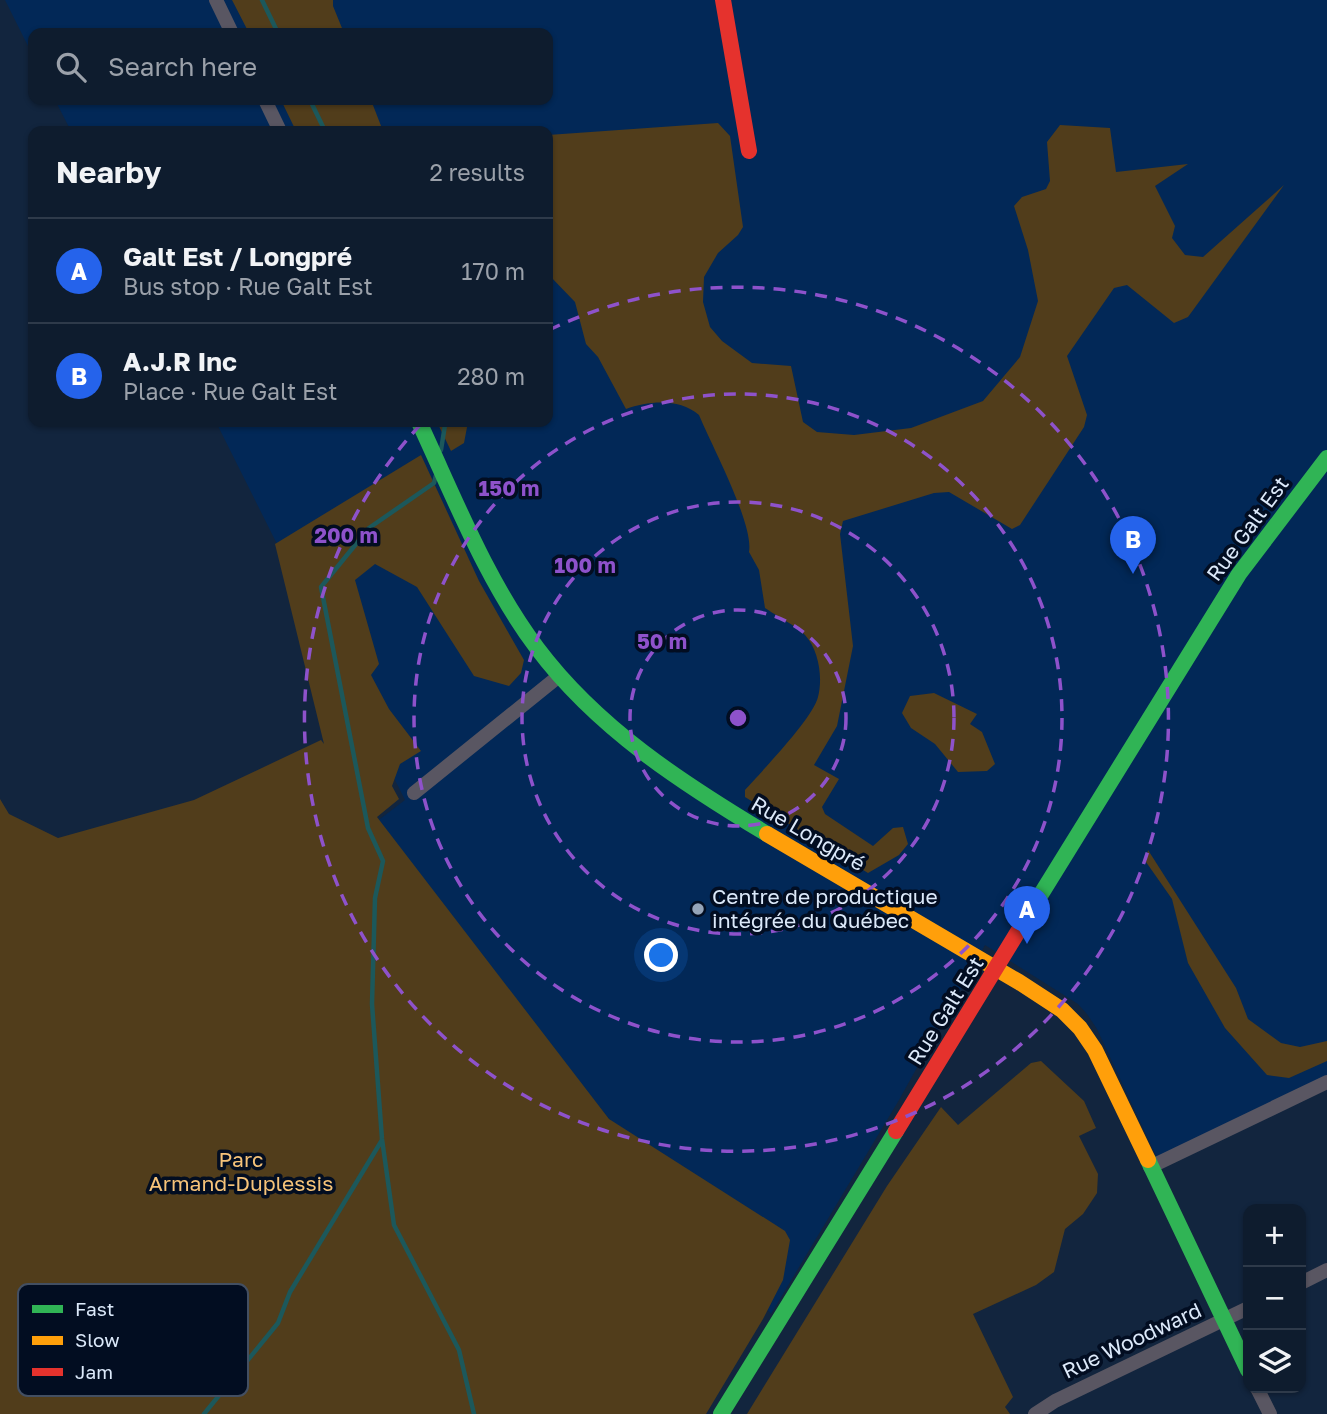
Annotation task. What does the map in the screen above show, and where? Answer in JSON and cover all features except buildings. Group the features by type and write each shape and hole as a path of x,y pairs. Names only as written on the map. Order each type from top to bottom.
{"street":[{"path":"216,0 230,28"},
{"path":"723,0 749,151"},
{"path":"267,105 278,126"},
{"name":"Rue Longpré","path":"421,427 495,581 532,641 559,676 624,740 707,799 997,969 1057,1006 1081,1026 1092,1043 1243,1360"},
{"name":"Rue Galt Est","path":"721,1414 1239,575 1327,458"},
{"path":"414,793 559,676"},
{"path":"1150,1167 1327,1082"},
{"path":"1306,1280 1327,1270"},
{"name":"Rue Woodward","path":"1035,1414 1055,1401 1243,1310"},
{"path":"1260,1393 1270,1414"}],"shaded area":[{"path":"5,0 1327,0 1327,1077 1158,1160 1097,1029 1087,1014 1078,1004 985,945 899,1100 771,1314 368,828 405,800 218,427 553,427 553,126 68,126 58,105 553,105 553,28 28,28 28,46"}],"green space":[{"path":"232,0 333,0 342,28 246,28"},
{"path":"283,105 373,105 381,126 294,126"},
{"path":"718,123 730,136 743,227 718,253 704,277 703,302 710,327 722,341 752,363 791,366 803,422 817,432 854,435 911,428 983,401 1020,357 1038,301 1028,250 1014,206 1022,197 1046,189 1050,181 1047,142 1060,125 1110,128 1116,172 1188,164 1155,186 1175,226 1172,238 1185,255 1203,257 1284,185 1188,317 1174,323 1127,285 1114,288 1067,356 1087,415 1084,427 1020,525 1012,529 949,492 934,493 843,521 840,534 853,646 837,726 814,765 839,779 822,807 825,814 873,846 893,828 903,827 908,844 899,855 868,873 745,797 745,790 786,744 814,706 820,681 819,664 814,648 802,632 765,608 759,570 749,552 749,539 739,504 699,415 682,406 664,403 644,404 626,409 598,357 586,344 575,302 553,279 553,135"},
{"path":"439,427 467,427 464,443 451,451"},
{"name":"Parc Armand-Duplessis","path":"421,455 479,581 524,660 521,673 509,686 474,676 417,587 375,564 355,580 379,664 371,675 389,709 421,751 400,764 392,786 399,799 377,817 609,1119 785,1231 790,1240 783,1280 706,1414 0,1414 0,799 9,814 58,838 194,800 321,740 324,744 275,544"},
{"path":"934,693 977,714 970,724 982,732 995,764 987,771 958,772 935,744 911,728 902,713 910,696"},
{"path":"1148,850 1236,988 1248,1019 1281,1043 1300,1047 1327,1041 1327,1061 1289,1078 1267,1075 1225,1028 1188,963 1172,899 1146,862"},
{"path":"1041,1061 1084,1101 1096,1128 1079,1136 1098,1174 1097,1193 1083,1214 1065,1229 1054,1272 1036,1285 973,1314 1013,1397 1005,1407 1010,1414 747,1414 887,1186 941,1107 958,1125 1031,1063"}],"waterway":[{"path":"262,0 276,28"},
{"path":"312,105 323,126"},
{"path":"441,450 445,427"},
{"path":"436,475 434,483 369,528 321,587 368,828 383,861 375,898 372,1004 382,1139 394,1225 459,1350 474,1414"},
{"path":"248,1360 278,1323 290,1292 382,1140"},
{"path":"204,1414 219,1396"}],"traffic: fast":[{"path":"421,427 472,538 502,595 537,648 561,677 586,704 643,752 704,795 767,834"},
{"path":"1038,899 1239,574 1327,458"},
{"path":"721,1414 896,1131"},
{"path":"1148,1160 1243,1360"}],"traffic: slow":[{"path":"767,834 1062,1010 1080,1028 1095,1050 1148,1160"}],"traffic: jam":[{"path":"723,0 749,151"},
{"path":"896,1131 1038,899"}],"place":[{"name":"A.J.R Inc","path":"1133,574"},
{"name":"Centre de productique intégrée du Québec","path":"698,909"},
{"name":"Galt Est / Longpré","path":"1027,944"}]}
